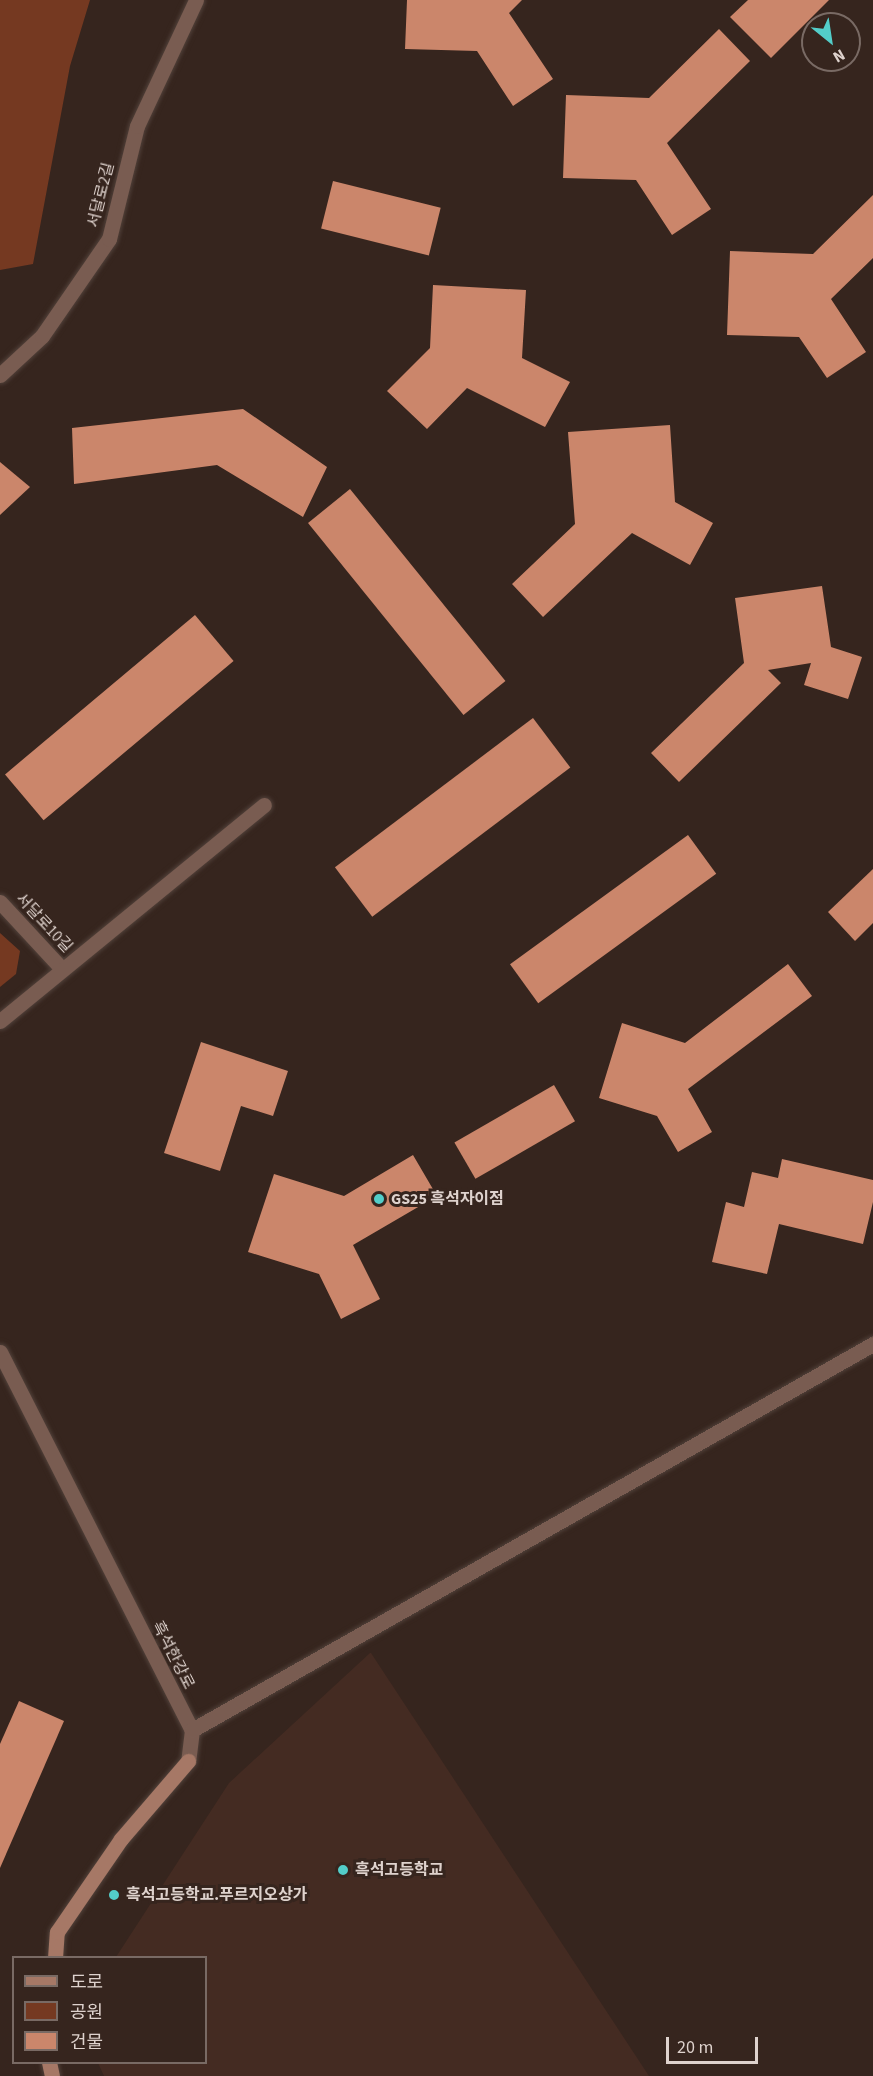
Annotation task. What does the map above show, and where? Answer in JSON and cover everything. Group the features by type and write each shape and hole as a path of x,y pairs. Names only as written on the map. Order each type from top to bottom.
{"street":[{"name":"서달로2길","path":"0,375 42,336 109,239 137,126 196,0"},
{"path":"0,1021 264,805"},
{"name":"서달로10길","path":"0,902 62,969"},
{"path":"55,1956 57,1932 122,1839 188,1761 192,1730 873,1344"},
{"name":"흑석한강로","path":"0,1352 192,1730"}],"shaded area":[{"name":"흑석고등학교","path":"371,1653 649,2076 104,2076 98,2064 207,2064 207,1956 117,1956 229,1783"}],"green space":[{"path":"0,0 90,0 70,66 33,264 0,270"},
{"path":"0,933 20,951 16,974 0,987"}],"building":[{"path":"407,0 522,0 509,13 553,79 513,106 477,51 405,49"},
{"path":"748,0 829,0 817,12 801,12 801,28 771,58 730,17"},
{"path":"719,29 750,61 667,143 711,209 672,235 636,180 563,178 566,95 649,98"},
{"path":"333,181 441,208 429,255 321,229"},
{"path":"873,195 873,258 831,299 866,352 827,378 799,337 727,335 730,251 813,254"},
{"path":"433,285 526,290 522,358 570,382 545,427 467,388 427,429 387,391 430,348"},
{"path":"243,409 327,467 303,517 217,465 74,484 72,428"},
{"path":"670,425 675,502 713,523 690,565 632,533 543,617 512,584 575,524 568,432"},
{"path":"0,462 30,487 0,515"},
{"path":"350,489 505,681 463,715 308,523"},
{"path":"822,586 831,647 862,657 848,699 804,685 811,663 768,670 781,683 679,782 651,753 744,663 735,598"},
{"path":"195,615 234,661 44,820 5,774"},
{"path":"533,718 570,768 372,917 335,867"},
{"path":"688,835 716,874 538,1003 510,964"},
{"path":"873,869 873,923 855,941 828,912"},
{"path":"788,964 812,996 688,1089 712,1132 678,1152 657,1116 599,1098 622,1023 685,1043"},
{"path":"201,1042 288,1071 273,1116 241,1106 220,1171 164,1153"},
{"path":"554,1085 575,1121 475,1179 454,1142"},
{"path":"413,1155 437,1196 353,1245 380,1299 341,1319 319,1274 248,1252 274,1174 344,1196"},
{"path":"782,1159 873,1180 873,1202 863,1244 779,1224 767,1274 712,1262 726,1202 744,1207 752,1172 778,1178"},
{"path":"19,1701 64,1721 0,1868 0,1744"}],"place":[{"name":"GS25 흑석자이점","path":"379,1199"},
{"name":"흑석고등학교","path":"343,1870"},
{"name":"흑석고등학교.푸르지오상가","path":"114,1895"}]}
